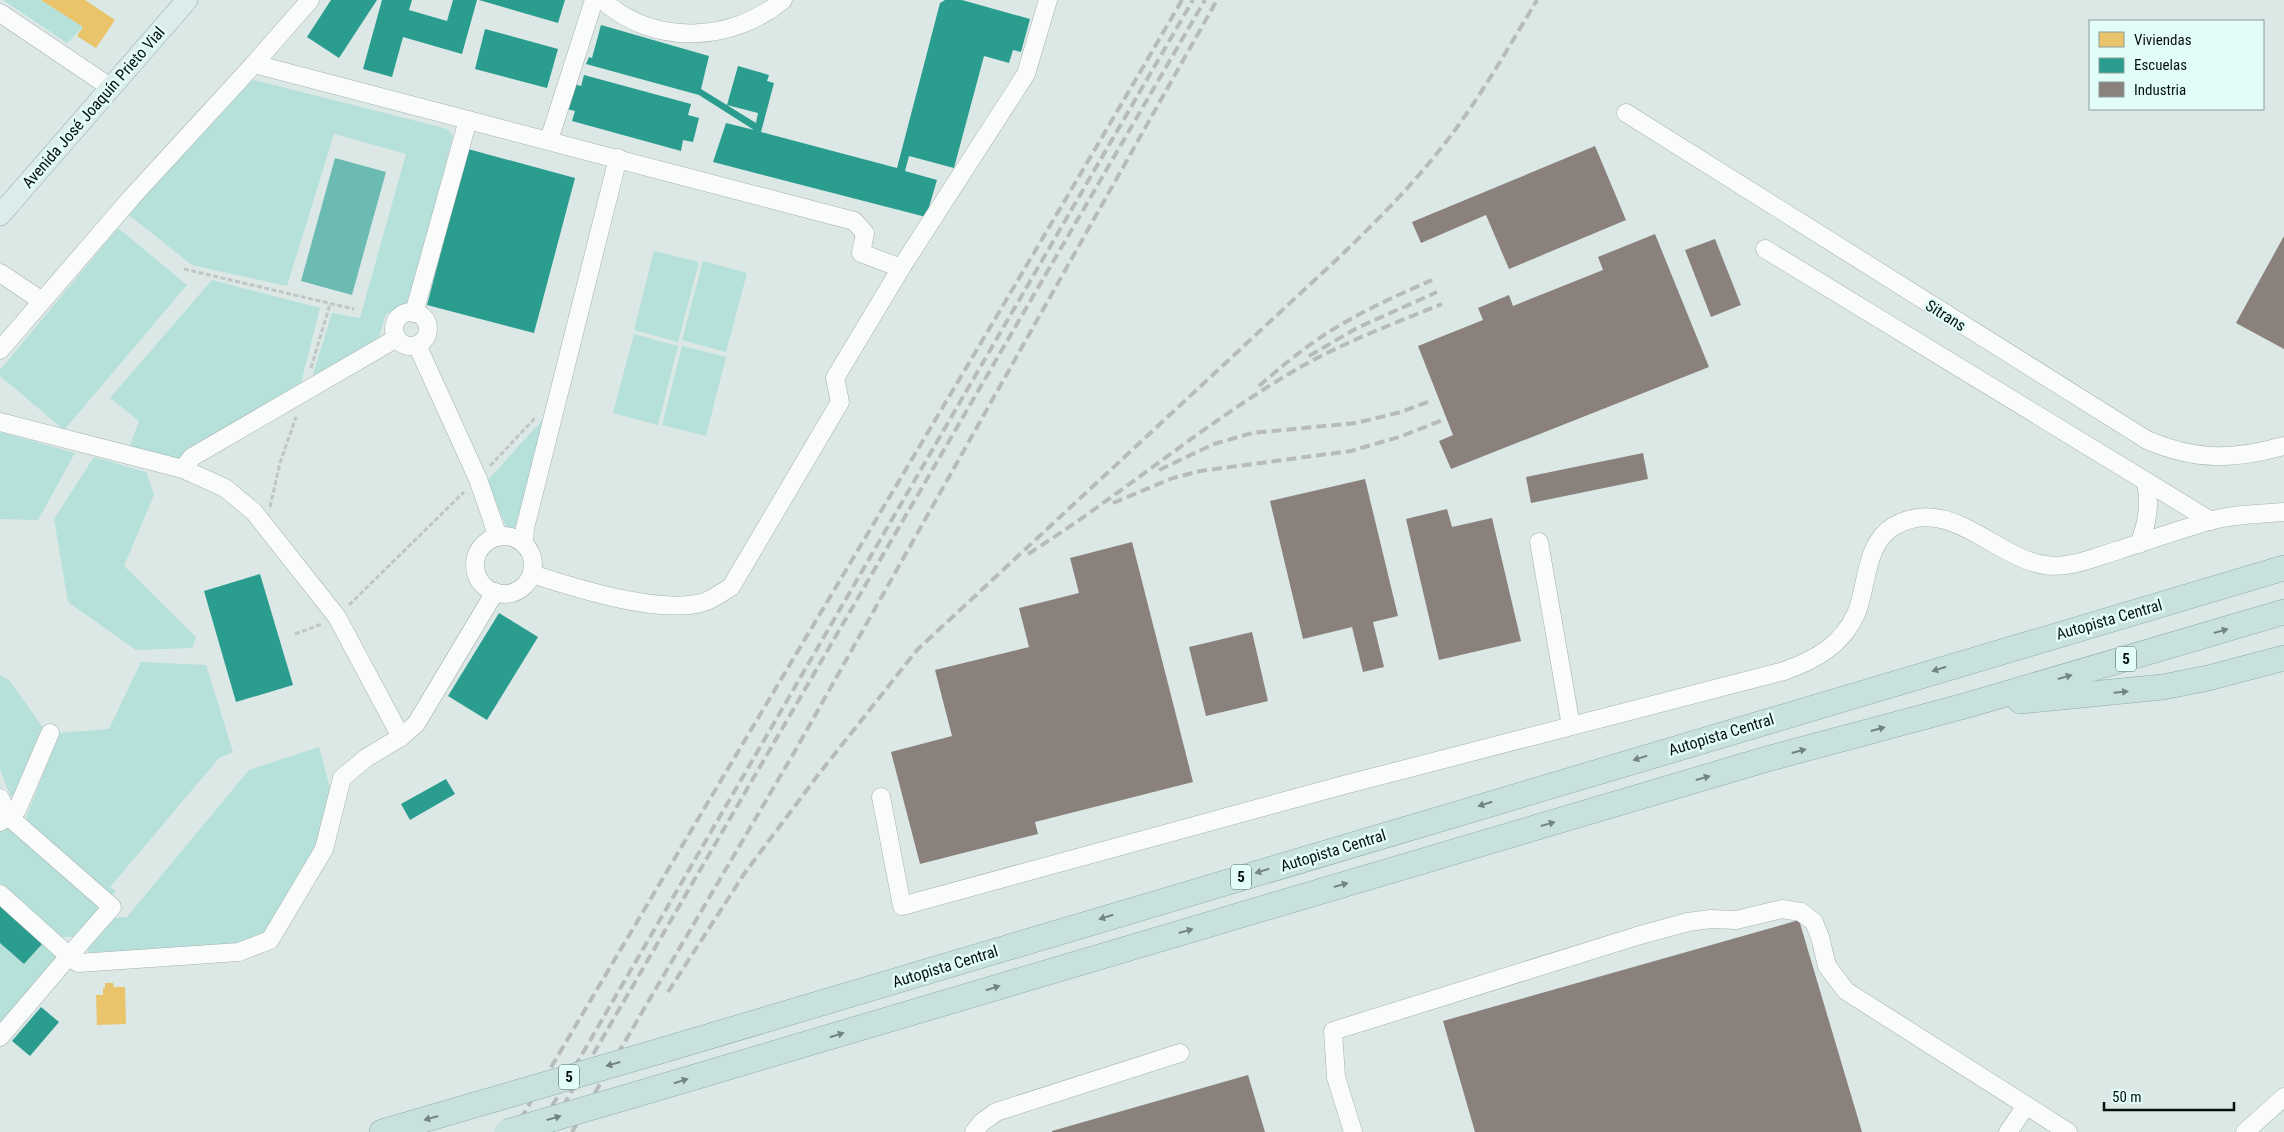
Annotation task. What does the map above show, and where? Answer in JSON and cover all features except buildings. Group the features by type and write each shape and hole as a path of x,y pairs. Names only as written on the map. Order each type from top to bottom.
{"highway":[{"name":"Autopista Central","path":"382,1132 2284,568"},
{"name":"5","path":"507,1132 1757,762 1968,705 2284,612"},
{"path":"1968,705 2163,686 2208,678 2284,658"}],"main road":[{"name":"Avenida José Joaquín Prieto Vial","path":"4,205 110,88 180,2"}],"street":[{"path":"0,350 132,197 310,0"},
{"path":"548,140 594,0"},
{"path":"602,0 630,19 647,26 665,31 702,34 739,26 772,9 783,0"},
{"path":"532,574 584,590 662,606 702,603 731,587 840,402 835,378 901,268 1026,74 1048,0"},
{"path":"0,13 110,88"},
{"path":"254,64 854,221 865,234 861,253 901,268"},
{"name":"Sitrans","path":"1626,113 2147,440 2186,454 2207,457 2247,455 2284,446"},
{"path":"414,313 468,120"},
{"path":"524,544 525,528 618,158"},
{"path":"1765,249 2211,521"},
{"path":"0,273 42,301"},
{"path":"414,313 424,318 428,328 426,338 417,345 406,345 397,338 394,327 399,317 404,314 414,313"},
{"path":"183,469 192,456 397,338"},
{"path":"417,345 478,479 498,537"},
{"path":"0,422 183,469 225,488 254,512 337,618 401,737"},
{"path":"2139,544 2149,505 2146,481"},
{"path":"881,797 902,906 1340,786 1784,671 1820,655 1842,636 1856,614 1869,562 1878,541 1893,527 1910,519 1925,518 1952,522 1973,530 2011,552 2043,565 2067,565 2211,521 2248,514 2284,512"},
{"path":"498,537 516,539 524,544 530,552 533,565 532,574 521,589 504,594 494,592 485,586 479,578 475,567 477,557 483,546 498,537"},
{"path":"1539,542 1571,726"},
{"path":"0,894 78,963 105,963 239,952 270,940 324,849 342,778 366,758 401,737 416,724 494,592"},
{"path":"4,819 18,810 50,733"},
{"path":"0,798 4,819 112,907 0,1037"},
{"path":"1353,1132 1336,1077 1333,1031 1636,936 1688,922 1736,920 1782,909 1801,912 1814,922 1820,937 1827,966 1846,991 2068,1132"},
{"path":"974,1132 981,1123 996,1112 1180,1053"},
{"path":"2245,1132 2284,1097"},
{"path":"2008,1132 2026,1106"}],"path":[{"path":"184,269 354,309"},
{"path":"295,634 337,618 478,479 559,392"}],"shaded area":[{"path":"3,0 41,0 83,27 67,43"},
{"path":"250,79 447,129 453,136 409,304 386,314 379,337 317,376 313,374 332,313 360,318 406,154 334,134 287,286 192,265 125,212"},
{"path":"118,228 187,285 64,430 0,376 0,370"},
{"path":"654,251 699,262 678,342 634,330"},
{"path":"703,261 747,273 726,352 682,340"},
{"path":"212,280 320,308 301,383 175,461 129,448 139,421 110,398"},
{"path":"634,334 678,346 658,425 613,413"},
{"path":"682,346 726,357 706,436 662,425"},
{"path":"546,416 515,528 507,529 487,481"},
{"path":"0,432 75,453 38,520 0,519"},
{"path":"94,457 146,472 154,495 124,566 196,637 192,648 136,650 68,602 54,519"},
{"path":"141,662 206,665 233,752 219,758 110,887 116,891 111,896 24,823 59,733 109,729"},
{"path":"0,675 10,681 44,729 16,793 11,797 0,769"},
{"path":"319,747 331,792 320,846 263,937 255,943 92,956 85,948 113,918 127,917 249,770"},
{"path":"6,824 98,902 97,910 76,937 62,937 0,883 0,829"},
{"path":"0,943 24,964 43,943 60,957 0,1029"}],"water":[{"path":"335,158 386,172 352,295 301,281"}],"railway":[{"path":"513,1132 1016,284 1182,0"},
{"path":"537,1132 1193,0"},
{"path":"548,1132 1205,0"},
{"path":"572,1132 795,751 1217,0"},
{"path":"668,992 744,874 818,775 917,650 1333,263 1392,205 1420,174 1458,125 1537,0"},
{"path":"1259,386 1294,357 1332,330 1369,309 1432,280"},
{"path":"1309,356 1357,328 1437,292"},
{"path":"1028,554 1221,418 1287,375 1344,345 1442,304"},
{"path":"1159,470 1214,444 1252,433 1356,423 1401,412 1433,400"},
{"path":"1113,503 1173,478 1200,471 1351,451 1399,437 1443,420"}]}
